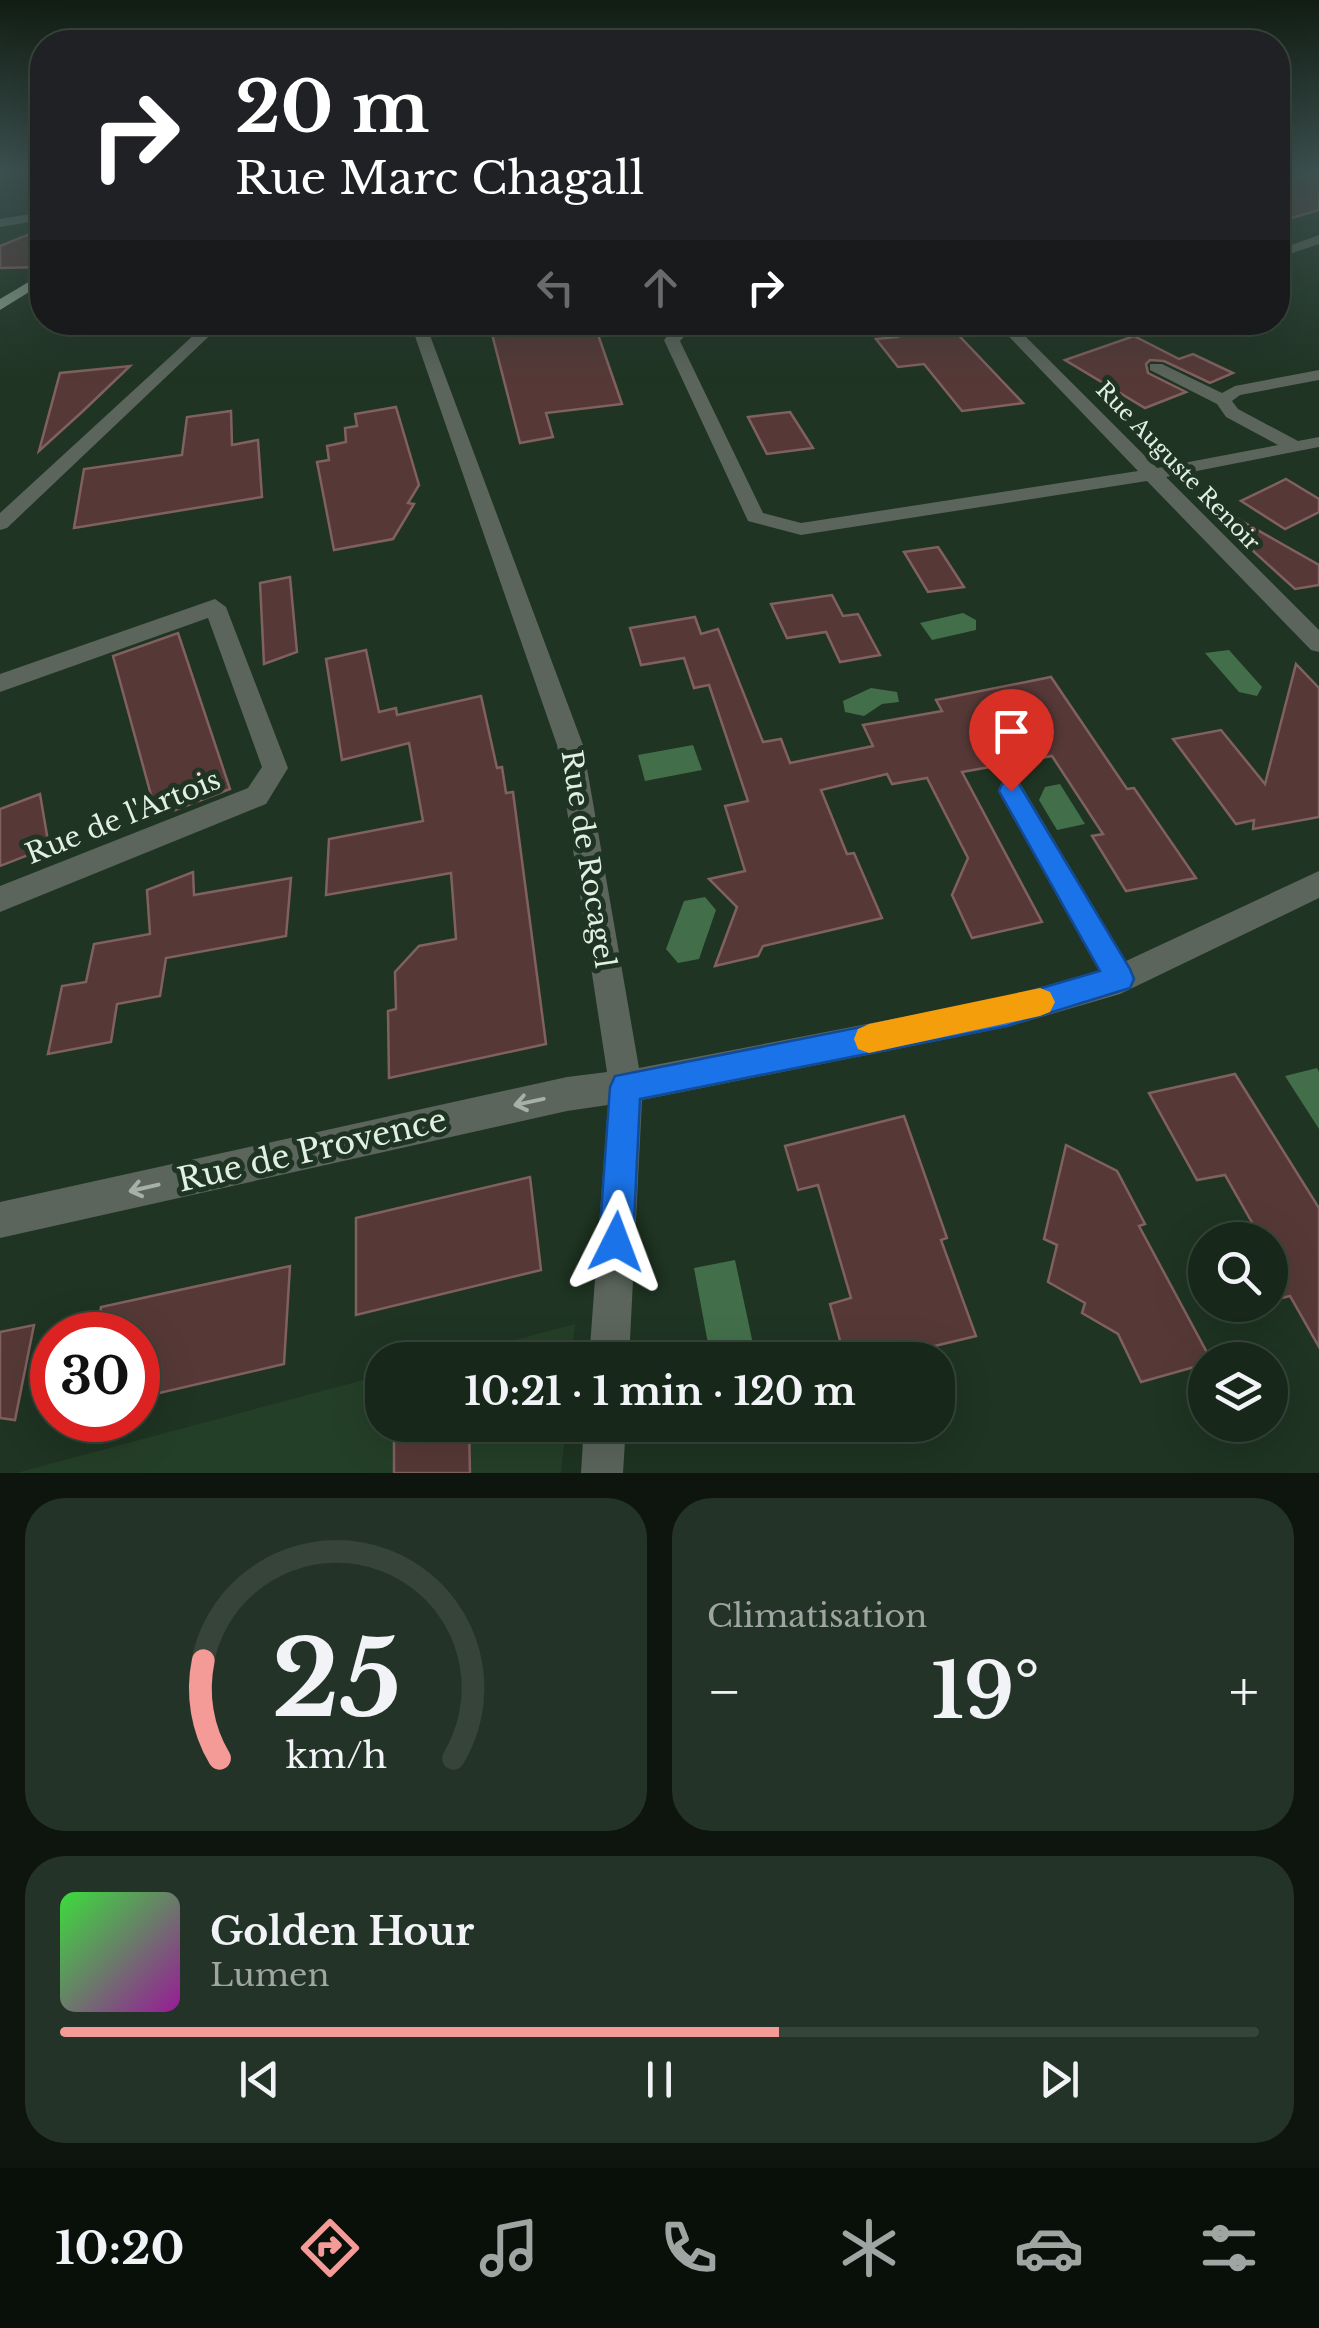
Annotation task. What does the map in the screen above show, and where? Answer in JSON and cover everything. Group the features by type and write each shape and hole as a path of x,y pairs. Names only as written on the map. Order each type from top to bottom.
{"main road":[{"path":"0,306 30,286"}],"street":[{"path":"1290,250 1314,241"},
{"path":"0,524 203,335"},
{"name":"Rue de Rocagel","path":"423,335 570,744 626,1087 610,1342"},
{"path":"677,335 672,340 755,517 801,529 1154,474 1319,442"},
{"name":"Rue Auguste Renoir","path":"1015,335 1319,644"},
{"path":"1156,366 1223,400 1232,413 1296,447"},
{"path":"1223,400 1235,391 1319,375"},
{"name":"Rue de l'Artois","path":"0,683 215,607 275,768 257,796 0,900"},
{"path":"1011,791 1120,979"},
{"name":"Rue de Provence","path":"0,1220 568,1094 626,1087 1007,1012 1120,979 1319,884"},
{"path":"602,1473 604,1442"}],"shaded area":[{"path":"963,613 976,620 976,630 932,640 920,623"},
{"path":"1229,650 1262,687 1257,696 1239,692 1205,653"},
{"path":"871,688 897,692 899,702 882,704 864,716 845,712 843,701"},
{"path":"693,745 702,770 645,781 638,755"},
{"path":"1060,784 1085,824 1057,830 1039,800 1045,787"},
{"path":"705,897 716,910 699,959 678,963 666,949 684,901"},
{"path":"1317,1068 1319,1072 1319,1129 1285,1076"},
{"path":"735,1260 753,1342 708,1342 694,1268"},
{"path":"575,1324 573,1342 508,1342"},
{"path":"365,1380 365,1442 564,1442 561,1473 16,1473 132,1442 160,1442 160,1434"}],"building":[{"path":"30,241 30,267 0,268 0,246"},
{"path":"492,335 598,335 622,404 546,413 553,437 520,443"},
{"path":"958,335 1023,403 962,411 924,364 898,367 876,339"},
{"path":"1134,336 1179,359 1193,354 1233,373 1210,383 1164,361 1150,360 1146,364 1148,373 1186,392 1145,408 1065,360"},
{"path":"130,366 83,411 39,451 60,373"},
{"path":"396,407 419,485 408,503 414,504 393,539 334,550 317,462 329,460 327,446 346,442 345,428 357,426 355,414"},
{"path":"231,411 232,445 258,440 262,497 74,528 84,469 182,455 187,417"},
{"path":"790,412 813,448 767,454 748,417"},
{"path":"1286,479 1319,499 1319,512 1285,529 1241,501"},
{"path":"1238,519 1319,565 1319,585 1295,589 1230,530"},
{"path":"938,547 964,587 928,592 904,552"},
{"path":"290,577 297,652 264,664 260,583"},
{"path":"832,595 843,616 858,614 880,655 840,662 826,632 787,638 771,604"},
{"path":"695,617 701,634 718,629 763,742 781,739 790,763 873,746 863,725 942,711 936,700 1051,677 1127,789 1134,788 1196,878 1126,891 1092,836 1103,834 1052,756 962,772 1042,922 972,938 952,895 968,858 927,778 892,784 887,774 821,790 847,854 854,853 882,918 763,946 758,956 715,966 737,907 709,879 745,871 725,806 748,801 709,685 694,688 684,658 641,665 630,628"},
{"path":"178,633 230,789 157,817 113,656"},
{"path":"366,650 379,712 396,708 397,715 481,696 497,768 502,767 506,793 513,792 546,1044 389,1078 388,1011 396,1009 395,972 419,946 456,939 451,873 326,895 329,839 423,821 409,743 342,760 326,659"},
{"path":"1296,664 1319,688 1319,817 1253,829 1254,820 1236,824 1173,739 1221,730 1265,784"},
{"path":"40,794 49,847 0,866 0,809"},
{"path":"193,872 194,895 291,878 286,936 166,958 160,996 117,1004 111,1042 48,1054 62,986 86,982 94,944 150,934 147,890"},
{"path":"1235,1074 1319,1208 1319,1347 1288,1296 1288,1222 1252,1222 1225,1175 1197,1180 1149,1093"},
{"path":"904,1116 947,1238 941,1240 976,1336 951,1342 840,1342 830,1304 851,1298 818,1185 798,1190 785,1146"},
{"path":"1066,1145 1117,1171 1145,1224 1139,1226 1201,1342 1188,1342 1188,1369 1141,1382 1118,1334 1082,1313 1085,1303 1048,1282 1057,1245 1044,1239"},
{"path":"530,1177 541,1270 356,1315 356,1218"},
{"path":"290,1266 284,1364 160,1393 160,1312 100,1312 101,1307"},
{"path":"30,1326 30,1345 15,1420 0,1418 0,1332"},
{"path":"394,1442 469,1442 470,1473 394,1473"}],"slow traffic":[{"path":"869,1039 1040,1002"}],"route":[{"path":"616,1242 626,1087 1007,1012 1120,979 1011,791"}]}
